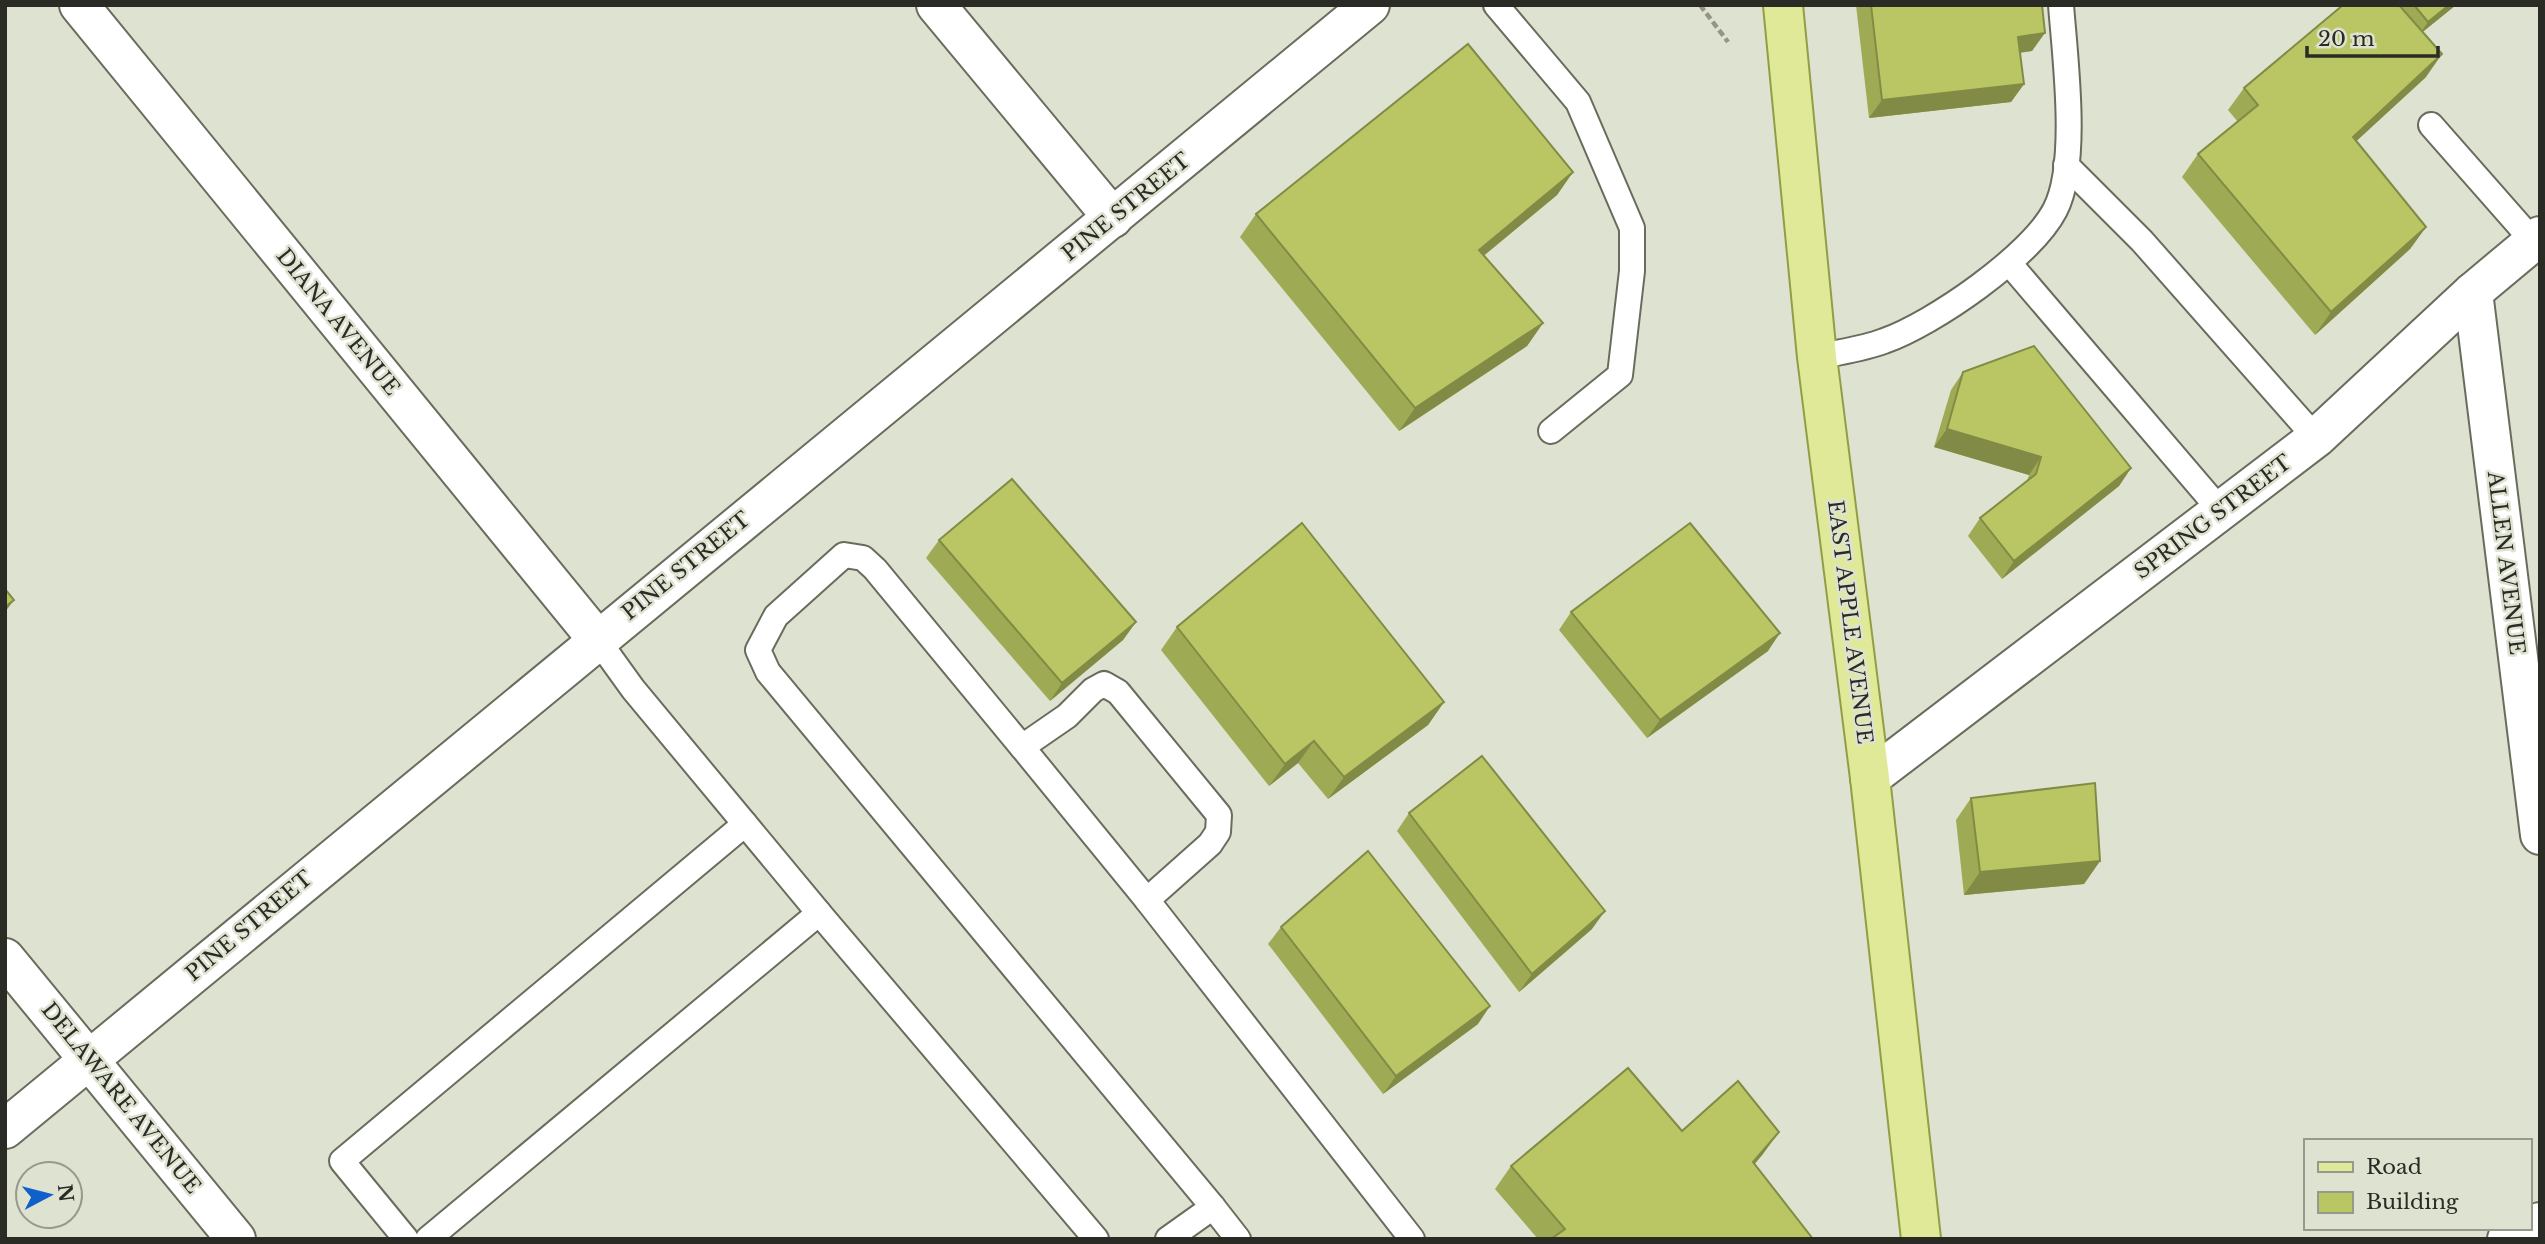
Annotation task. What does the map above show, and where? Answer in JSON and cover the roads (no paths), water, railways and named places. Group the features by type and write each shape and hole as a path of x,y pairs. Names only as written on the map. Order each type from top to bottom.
{"main road":[{"name":"EAST APPLE AVENUE","path":"1783,5 1817,357 1870,778 1921,1239"}],"street":[{"name":"DIANA AVENUE","path":"79,5 597,639"},
{"path":"936,5 1113,218"},
{"name":"PINE STREET","path":"5,1129 1370,5"},
{"name":"SPRING STREET","path":"1870,778 2316,438 2473,292 2536,239"},
{"name":"ALLEN AVENUE","path":"2473,292 2540,835"},
{"name":"DELAWARE AVENUE","path":"5,958 236,1239"},
{"path":"2507,1239 2520,1237 2529,1230"}],"lane":[{"path":"1496,5 1578,102 1632,228 1632,271 1620,375 1551,431"},
{"path":"1817,357 1883,342 1922,324 2008,263 2056,210 2069,137 2060,5"},
{"path":"2431,125 2536,239"},
{"path":"2066,165 2142,241 2316,438"},
{"path":"2008,263 2221,511"},
{"path":"1238,1239 768,673 758,650 776,616 801,590 844,555 863,558 1022,747 1147,900 1412,1239"},
{"path":"597,639 633,689 819,914 1096,1239"},
{"path":"1022,747 1067,716 1093,690 1104,684 1113,686 1212,806 1219,815 1218,832 1210,844 1147,900"},
{"path":"406,1239 342,1161 745,824"},
{"path":"428,1239 819,914"},
{"path":"1168,1239 1213,1207"}]}
